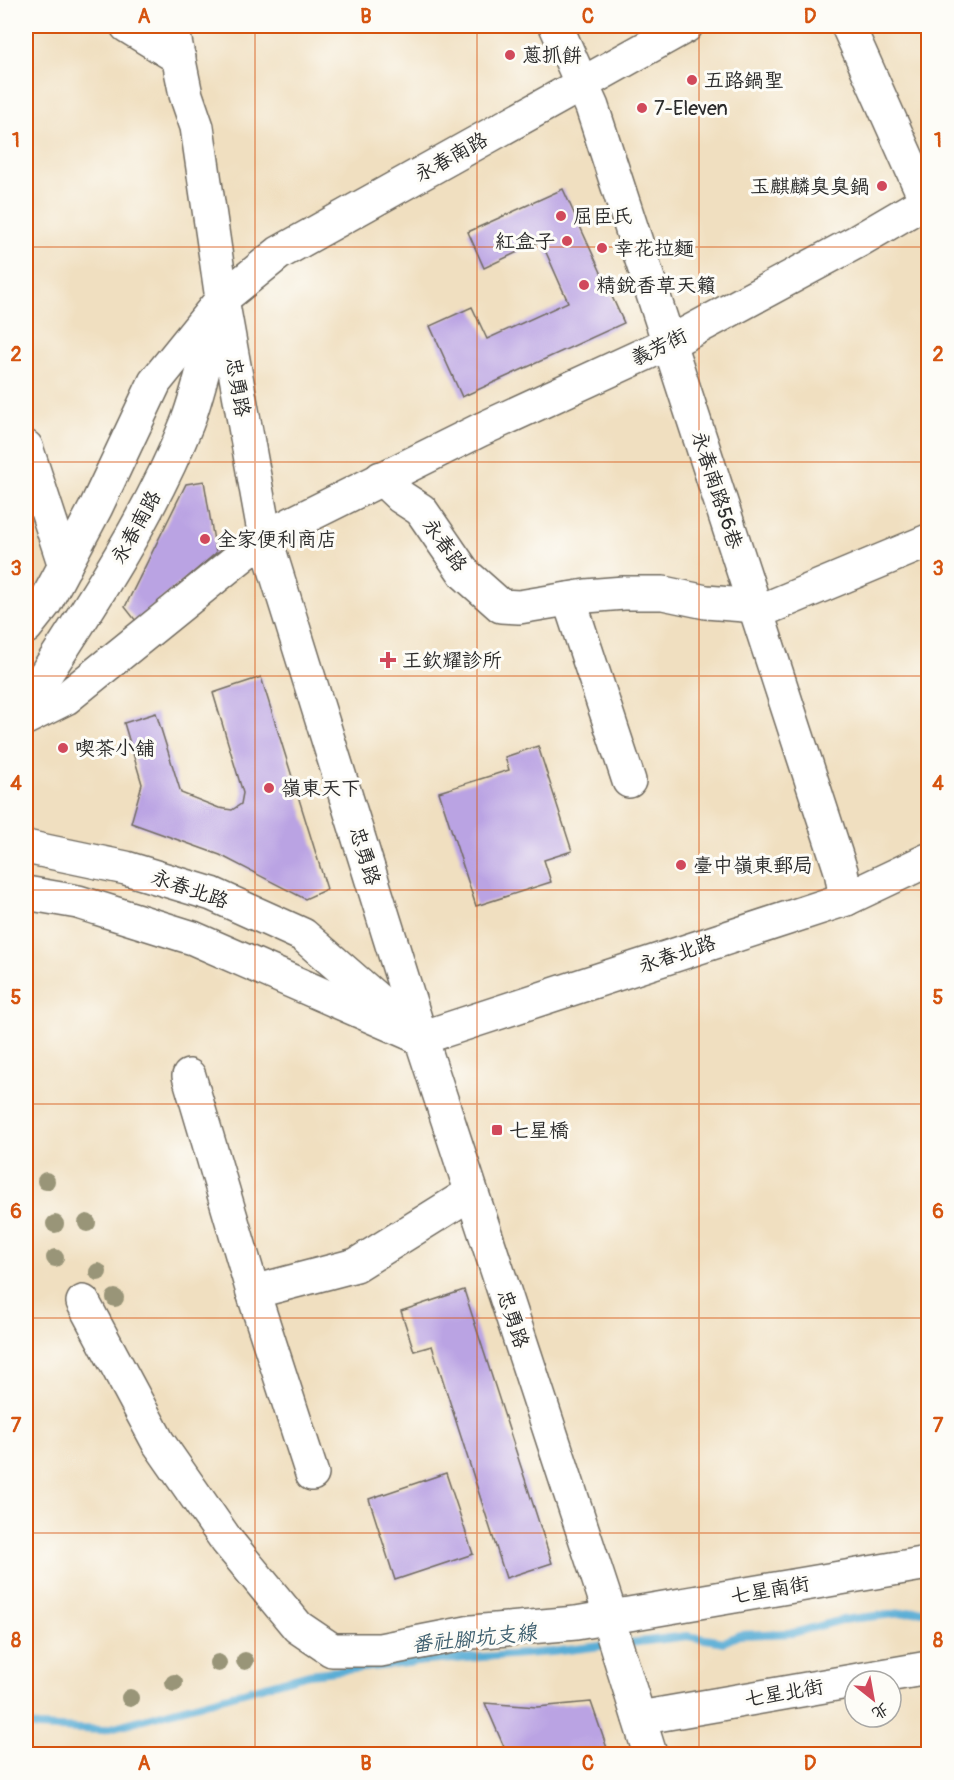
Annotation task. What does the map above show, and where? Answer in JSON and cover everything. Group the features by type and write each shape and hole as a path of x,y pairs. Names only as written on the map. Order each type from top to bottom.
{"street":[{"path":"128,26 179,58"},
{"name":"忠勇路","path":"172,26 186,95 197,127 222,299 265,537 471,1193 612,1626"},
{"name":"永春南路56巷","path":"556,26 583,84 841,871 846,899"},
{"name":"永春南路","path":"26,627 45,603 65,566 96,507 155,382 222,299 279,253 686,26"},
{"path":"848,26 928,202"},
{"name":"義芳街","path":"381,478 669,343 928,202"},
{"name":"永春南路","path":"26,704 85,614 153,499 188,421 222,299"},
{"path":"26,447 65,566"},
{"path":"26,718 66,698 265,537 381,478"},
{"name":"永春路","path":"381,478 401,497 421,510 465,574 501,606 519,607 624,593 663,593 706,602 770,607 928,541"},
{"path":"569,599 629,781"},
{"name":"永春北路","path":"26,847 126,868 212,894 303,935 422,1038 846,899 928,860"},
{"path":"26,894 78,902 193,938 422,1038"},
{"path":"189,1076 253,1292 312,1474"},
{"path":"253,1292 356,1265 471,1193"},
{"name":"七星南街","path":"83,1302 158,1442 227,1541 298,1627 332,1650 380,1650 472,1632 576,1623 612,1626 928,1563"},
{"path":"612,1626 650,1755"},
{"name":"七星北街","path":"634,1705 928,1668"}],"building":[{"name":"精銳香草天籟","path":"563,189 624,323 462,397 430,326 472,307 487,339 568,302 541,241 484,268 468,232"},
{"path":"204,481 216,553 136,621 125,607 186,484"},
{"name":"嶺東天下","path":"261,677 327,889 305,899 220,855 131,823 142,784 124,723 156,713 181,793 219,808 232,810 241,804 243,793 213,693"},
{"path":"538,746 572,851 544,860 551,882 476,906 439,792 509,770 505,757"},
{"path":"464,1290 552,1563 506,1578 432,1346 414,1351 401,1311"},
{"path":"446,1473 473,1554 395,1580 369,1499"},
{"path":"591,1702 609,1754 507,1754 485,1703 537,1707"}],"waterway":[{"name":"番社腳坑支線","path":"622,1644 687,1636 724,1642 739,1635 793,1633 842,1620 928,1610"},
{"name":"番社腳坑支線","path":"26,1723 37,1727 103,1730 309,1674 609,1645"}],"place":[{"name":"蔥抓餅","path":"510,55"},
{"name":"五路鍋聖","path":"692,80"},
{"name":"7-Eleven","path":"642,108"},
{"name":"玉麒麟臭臭鍋","path":"882,186"},
{"name":"屈臣氏","path":"561,216"},
{"name":"紅盒子","path":"567,241"},
{"name":"幸花拉麵","path":"602,248"},
{"name":"精銳香草天籟","path":"584,285"},
{"name":"全家便利商店","path":"205,539"},
{"name":"王欽耀診所","path":"388,660"},
{"name":"喫茶小舖","path":"63,748"},
{"name":"嶺東天下","path":"269,788"},
{"name":"臺中嶺東郵局","path":"681,865"},
{"name":"七星橋","path":"497,1130"}]}
